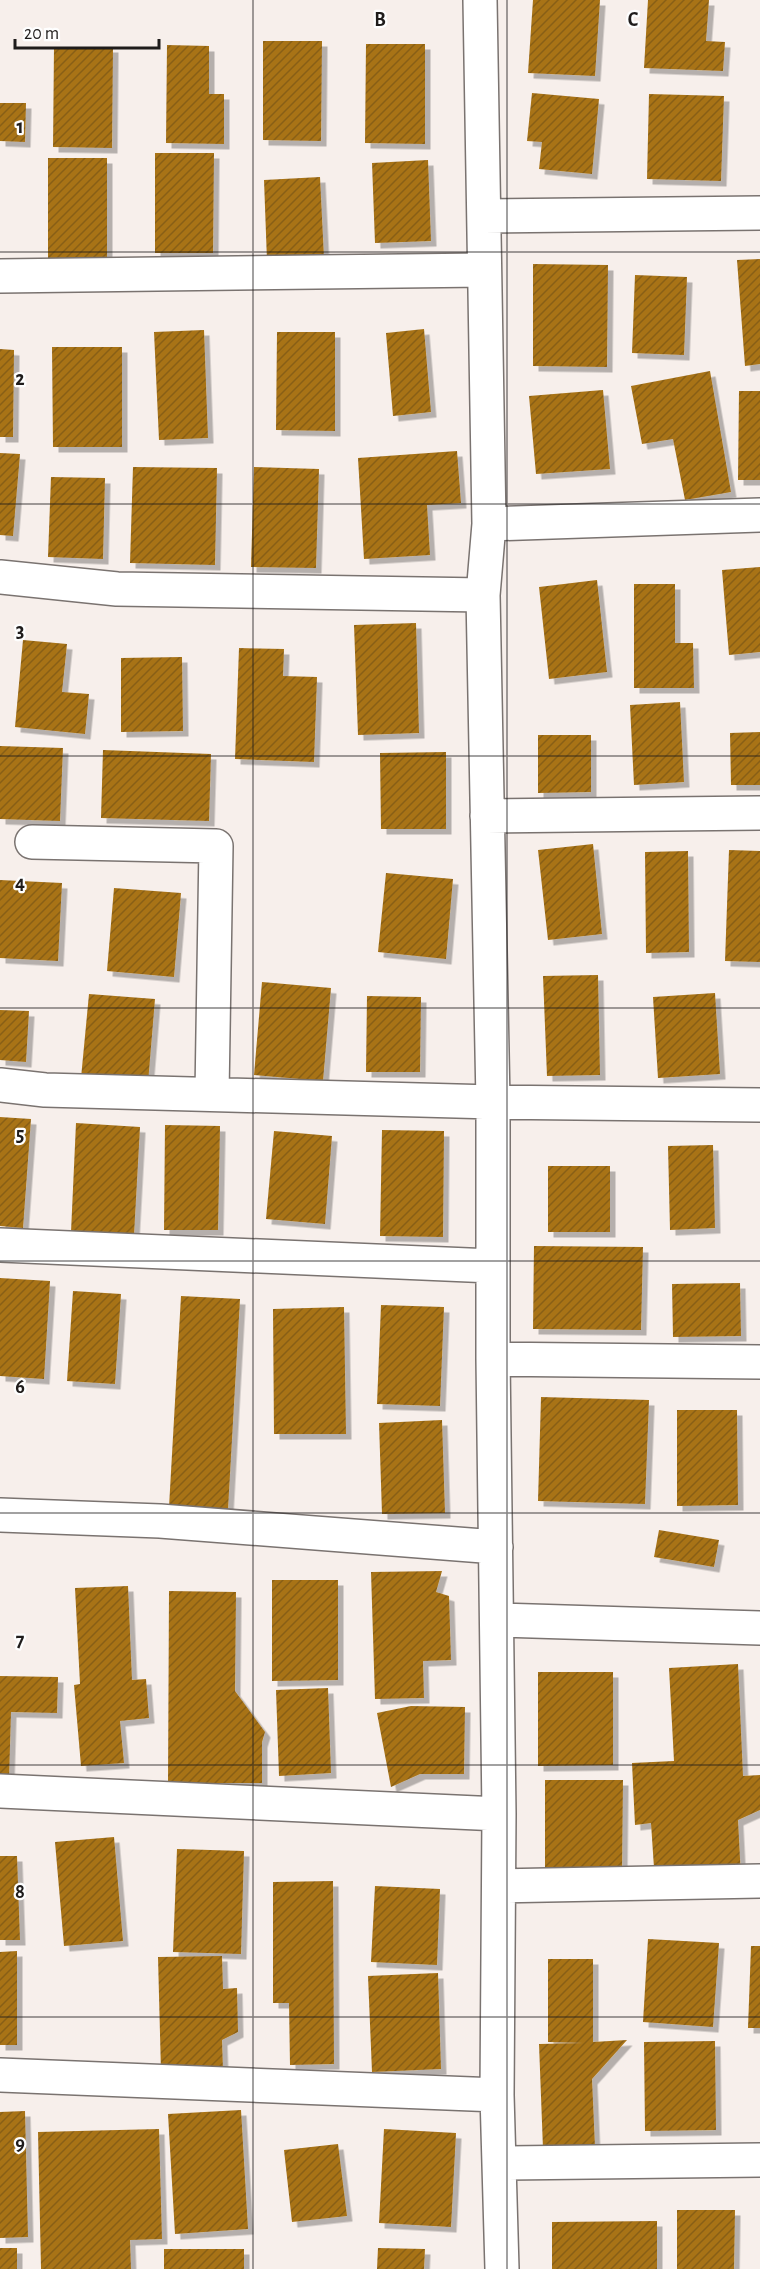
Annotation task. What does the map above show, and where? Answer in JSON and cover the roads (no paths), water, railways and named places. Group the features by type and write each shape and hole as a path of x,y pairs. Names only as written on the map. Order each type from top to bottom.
{"street":[{"path":"480,0 489,524 483,595 493,1102 492,1266 499,1886 497,2096 502,2269"},
{"path":"484,216 760,213"},
{"path":"0,276 484,270"},
{"path":"489,524 760,515"},
{"path":"0,577 117,589 483,595"},
{"path":"488,816 760,813"},
{"path":"32,842 216,846 212,1094"},
{"path":"0,1085 45,1090 493,1102 760,1105"},
{"path":"0,1245 492,1266"},
{"path":"493,1359 760,1362"},
{"path":"0,1515 160,1521 496,1547"},
{"path":"496,1620 760,1628"},
{"path":"0,1791 498,1814"},
{"path":"499,1886 760,1881"},
{"path":"0,2075 497,2096"},
{"path":"499,2163 760,2160"}]}
